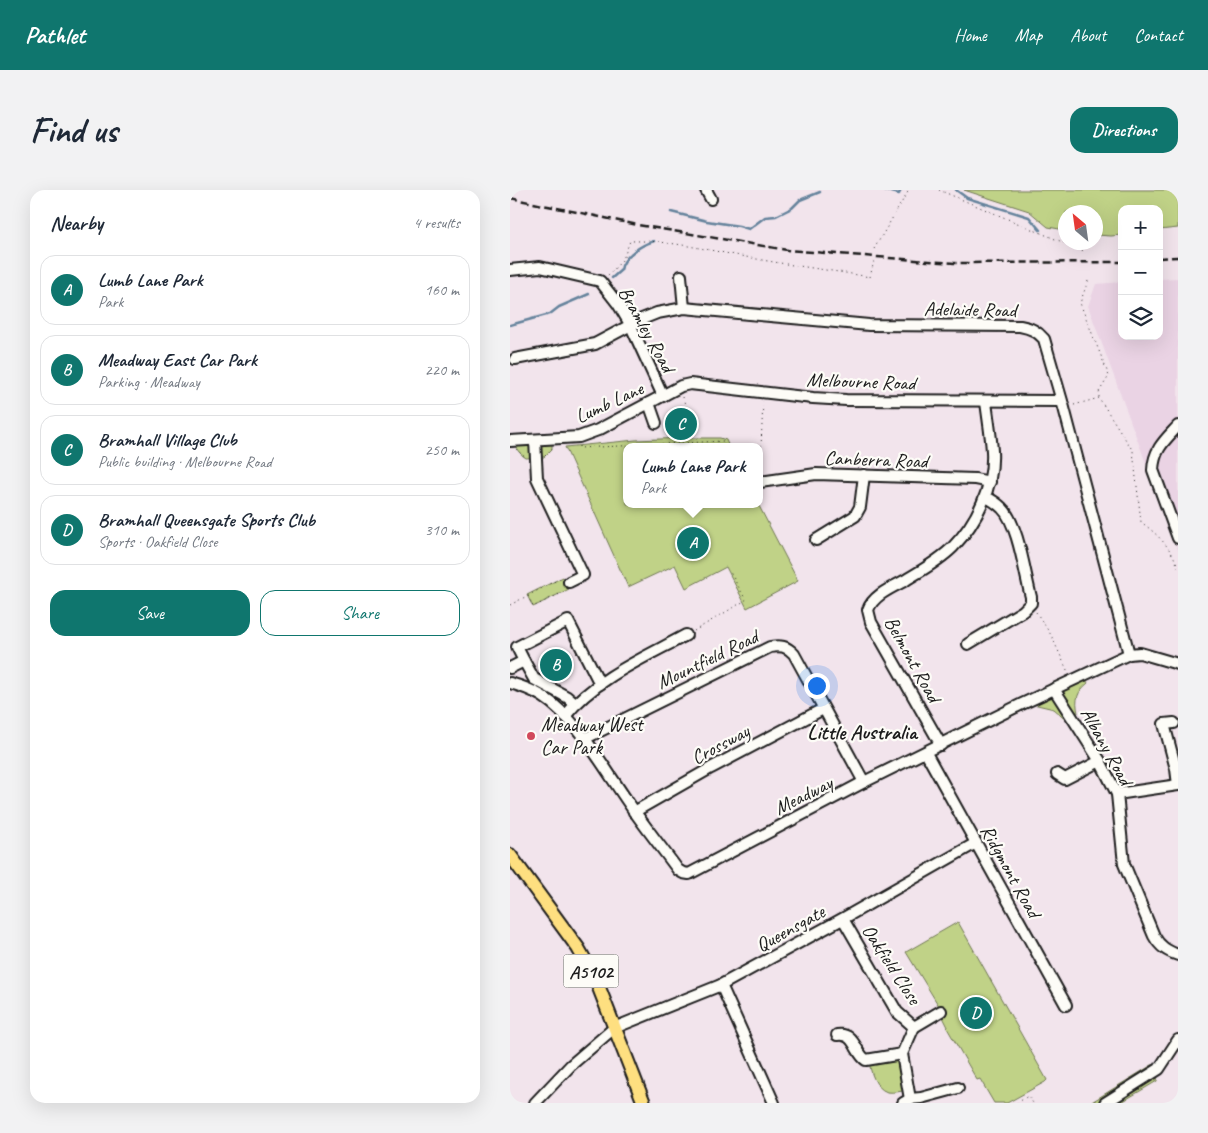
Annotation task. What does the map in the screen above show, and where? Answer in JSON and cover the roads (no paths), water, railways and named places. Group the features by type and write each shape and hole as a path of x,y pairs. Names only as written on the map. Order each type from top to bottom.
{"main road":[{"name":"A5102","path":"512,861 578,948 596,980 644,1103"}],"street":[{"name":"Bramley Road","path":"510,270 540,267 600,281 618,304 630,324 663,396"},
{"path":"681,276 684,308"},
{"name":"Adelaide Road","path":"515,359 595,344 630,324 657,313 684,308 869,325 1026,327 1038,332 1044,339 1063,405 1128,654"},
{"name":"Melbourne Road","path":"663,396 681,386 703,385 846,400 1063,405"},
{"name":"Lumb Lane","path":"510,441 579,437 598,430 663,396"},
{"name":"Belmont Road","path":"941,745 871,622 868,610 875,598 934,562 952,548 964,533 986,497 990,482 992,451 986,402"},
{"path":"649,403 656,423"},
{"path":"1178,426 1161,444 1153,459 1153,470 1178,538"},
{"path":"535,440 537,478 582,575 567,583"},
{"name":"Canberra Road","path":"763,482 816,474 975,479 990,482"},
{"path":"816,540 855,516 860,507 864,475"},
{"path":"968,644 1023,611 1031,603 1015,531 1010,518 1003,508 986,497"},
{"path":"575,704 567,697 534,679 517,647 568,622 600,684"},
{"path":"565,716 575,704 600,684 686,635"},
{"name":"Mountfield Road","path":"584,739 776,646 787,648 794,654 864,782"},
{"path":"1128,654 1140,653 1178,664"},
{"name":"Meadway","path":"510,683 543,696 565,716 584,739 634,812 678,870 689,874 864,782 1128,654"},
{"path":"510,668 524,661"},
{"name":"Albany Road","path":"1054,689 1100,761 1117,794 1124,864 1154,936 1165,949 1178,955"},
{"name":"Crossway","path":"634,812 710,768 823,709"},
{"path":"1117,794 1178,785 1167,721"},
{"name":"Ridgmont Road","path":"926,753 1066,1006"},
{"path":"1062,780 1100,761"},
{"name":"Queensgate","path":"535,1103 571,1066 614,1028 721,985 976,843"},
{"name":"Oakfield Close","path":"842,919 897,1012 914,1027"},
{"path":"721,985 774,1103"},
{"name":"Oakfield Close","path":"902,1054 914,1027 942,1011"},
{"path":"837,1035 846,1036 855,1043 862,1057 869,1060 902,1054 906,1101 958,1088"},
{"path":"1105,1103 1159,1069 1178,1040"}],"waterway":[{"path":"885,190 899,194 901,190"},
{"path":"956,190 967,198 1029,217 1040,230"},
{"path":"671,212 749,229 765,217 776,216 792,208 800,200 820,192"},
{"path":"612,278 621,270 625,260 633,252 654,241"},
{"path":"510,325 550,314 559,307 589,294"}],"railway":[{"path":"510,198 638,225 787,250 954,263 1118,262"},
{"path":"1163,258 1178,257"}],"place":[{"name":"Bramhall Village Club","path":"681,424"},
{"name":"Lumb Lane Park","path":"693,543"},
{"name":"Meadway East Car Park","path":"556,665"},
{"name":"Meadway West Car Park","path":"531,736"},
{"name":"Bramhall Queensgate Sports Club","path":"976,1013"}],"district":[{"name":"Little Australia","path":"862,732"}]}
